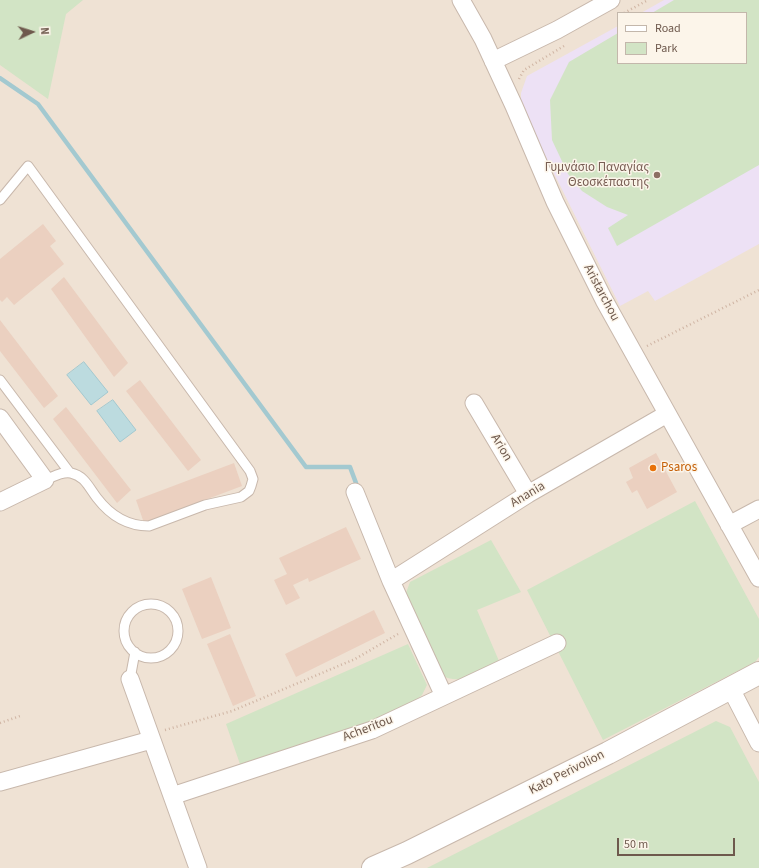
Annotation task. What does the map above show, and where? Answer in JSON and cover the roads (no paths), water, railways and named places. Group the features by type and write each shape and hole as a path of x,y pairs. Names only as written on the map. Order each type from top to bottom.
{"street":[{"name":"Aristarchou","path":"461,0 483,39 514,106 555,202 604,300 728,525 759,578"},
{"path":"493,61 557,30 611,0"},
{"name":"Arion","path":"474,403 528,494"},
{"name":"Anania","path":"391,581 528,494 667,414"},
{"path":"0,418 45,480 0,502"},
{"path":"355,492 391,581 444,696"},
{"path":"728,525 759,509"},
{"name":"Acheritou","path":"172,796 372,730 557,643"},
{"name":"Kato Perivolion","path":"373,868 407,853 608,753 730,687 759,673"},
{"path":"130,679 198,868"},
{"path":"730,687 759,743"},
{"path":"0,782 150,737"}],"lane":[{"path":"0,200 28,166 250,471 253,479 249,491 241,497 205,505 149,526 132,524 110,513 79,475 70,473 59,474 45,480"},
{"path":"0,380 70,473"},
{"path":"150,604 157,605 169,612 177,624 178,632 173,646 156,658 141,656 135,652 130,647 124,634 126,620 130,614 142,605 150,604"},
{"path":"130,679 135,652"}],"water":[{"path":"84,362 108,392 91,405 67,375"},
{"path":"113,400 136,430 120,442 97,411"}],"waterway":[{"path":"0,78 38,104 306,467 350,467 356,483 355,488"}],"place":[{"name":"Γυμνάσιο Παναγίας Θεοσκέπαστης","path":"657,175"},
{"name":"Psaros","path":"653,468"}]}
